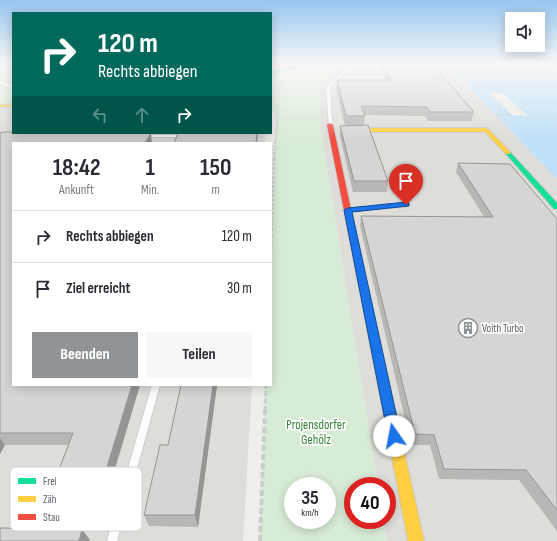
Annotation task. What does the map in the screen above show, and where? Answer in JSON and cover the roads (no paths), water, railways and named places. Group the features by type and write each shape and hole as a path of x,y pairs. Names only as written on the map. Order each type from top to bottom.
{"street":[{"path":"0,106 12,105"},
{"path":"416,541 330,127 487,130 557,207"}],"lane":[{"path":"328,89 330,127"},
{"path":"140,136 188,136"},
{"path":"348,210 406,205"},
{"path":"133,467 156,386"},
{"path":"112,541 115,531"}],"water":[{"path":"471,89 557,89 557,179"}],"place":[{"name":"Voith Turbo","path":"468,328"}],"park label":[{"name":"Projensdorfer Gehölz","path":"316,432"}]}
